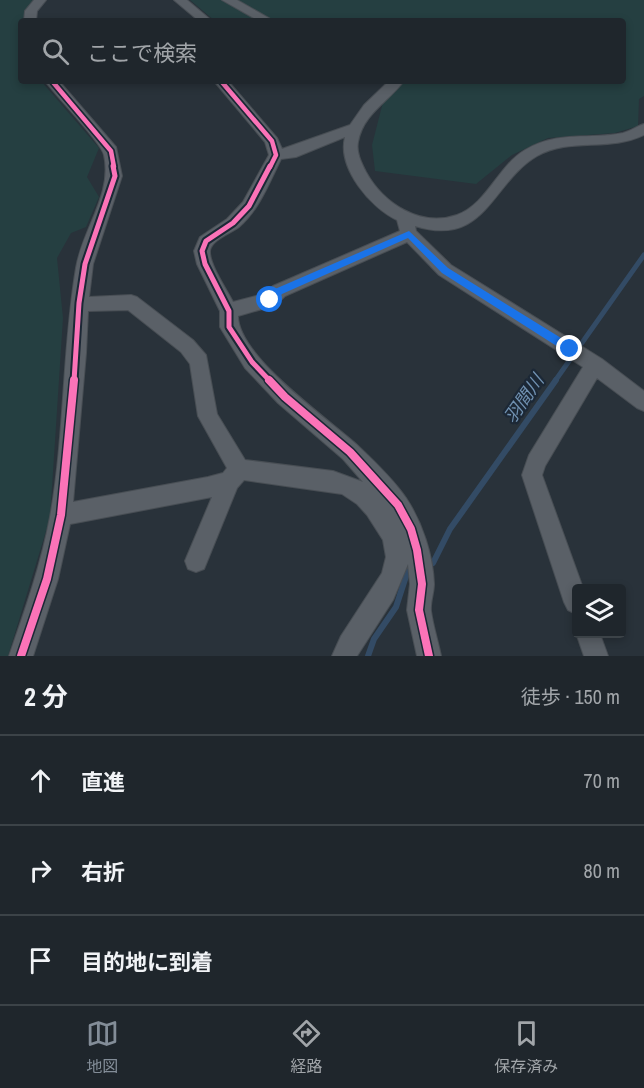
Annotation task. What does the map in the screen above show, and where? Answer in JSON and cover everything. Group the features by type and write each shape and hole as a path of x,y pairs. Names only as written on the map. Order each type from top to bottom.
{"street":[{"path":"30,18 31,11 40,0"},
{"path":"180,0 202,18"},
{"path":"228,0 262,18"},
{"path":"21,656 47,579 62,515 77,352 78,303 85,264 115,176 111,151 55,84"},
{"path":"224,84 272,141 276,155 249,206 233,223 206,240 202,251 205,264 229,311 229,327 252,362 285,397 351,452 398,505 411,529 407,551 381,598 354,635 344,656"},
{"path":"393,84 377,98 356,128 351,142 352,157 376,199 406,226 445,270 582,356 644,402"},
{"path":"276,155 291,153 356,128"},
{"path":"229,311 270,300 279,291 406,226 463,220 478,212 501,177 518,160 551,144 623,138 644,129"},
{"path":"78,303 100,305 131,302 186,346 199,361 208,416 235,475 196,561"},
{"path":"572,590 532,475 582,356"},
{"path":"62,515 208,488 235,475 332,479 353,487 371,501 392,534 407,551 422,584 419,610 429,656"},
{"path":"590,638 596,656"}],"green space":[{"path":"0,0 36,0 27,18 18,18 18,84 44,84 99,148 87,177 99,197 86,227 71,233 57,258 63,318 50,518 8,656 0,656"},
{"path":"190,0 644,0 644,96 639,99 638,126 615,133 548,138 512,155 476,184 375,171 372,145 383,102 400,84 626,84 626,18 211,18"}],"waterway":[{"name":"羽間川","path":"555,381 644,255"},
{"name":"羽間川","path":"433,563 450,529 556,380"},
{"name":"羽間川","path":"368,656 374,639 396,607 409,567"}],"cycle path":[{"path":"21,656 47,579 61,515 77,353 79,303 85,264 115,176 111,151 55,84"},
{"path":"224,84 272,141 276,155 249,206 233,223 206,241 202,251 205,264 229,311 229,327 252,362 285,397 350,452 398,505 411,529 417,550 422,584 419,610 429,656"}],"route":[{"path":"270,300 279,291 409,234 445,270 570,349"}]}
